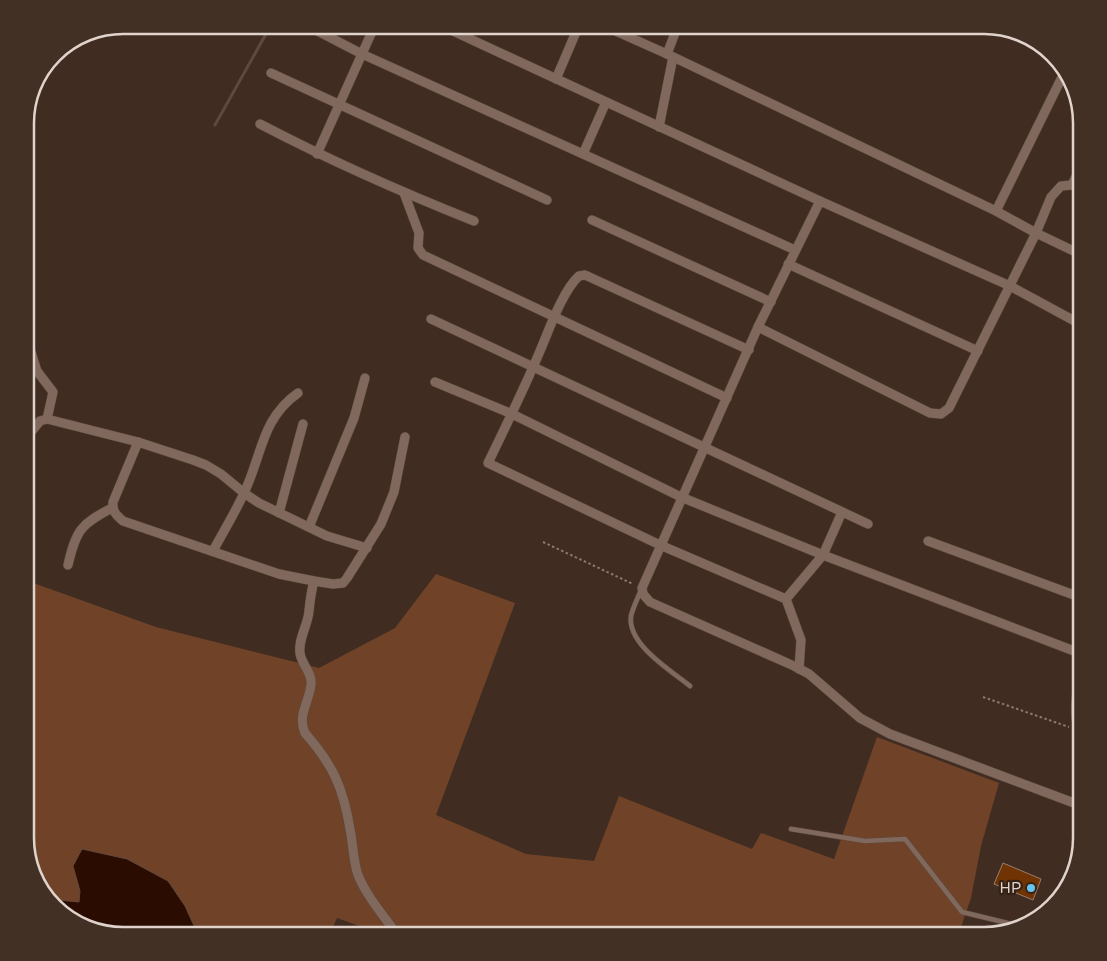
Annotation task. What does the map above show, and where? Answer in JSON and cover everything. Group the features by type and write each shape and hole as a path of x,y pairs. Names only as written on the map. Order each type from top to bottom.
{"street":[{"path":"323,34 362,54 795,250"},
{"path":"317,154 371,34"},
{"path":"459,34 820,201 1010,286 1073,320"},
{"path":"556,79 575,34"},
{"path":"622,34 996,211 1073,252"},
{"path":"659,127 670,55 676,34"},
{"path":"271,73 339,106 547,200"},
{"path":"996,211 1061,78"},
{"path":"583,154 606,102"},
{"path":"260,124 317,154 388,184 404,193 474,220"},
{"path":"758,327 930,413 941,414 949,408 978,351 1036,233 1051,197 1061,186 1072,185"},
{"path":"404,193 419,233 418,248 423,255 727,398"},
{"path":"820,201 758,327 681,497 642,588 643,594 650,602 809,674 860,718 890,734 1073,803"},
{"path":"592,220 771,302"},
{"path":"788,264 978,351"},
{"path":"749,350 585,275 579,276 573,281 488,463 660,545 786,599 801,640 799,669"},
{"path":"431,319 868,524"},
{"path":"34,362 37,372 53,392 47,419"},
{"path":"309,527 354,418 366,378"},
{"path":"435,382 512,414 681,497 823,555 1073,650"},
{"path":"213,551 244,493 268,426 275,414 298,393"},
{"path":"34,428 40,421 47,419 138,442 206,465 221,474 254,500 279,513 326,536 367,548"},
{"path":"279,513 303,424"},
{"path":"112,508 115,515 123,521 279,574 333,584 343,582 381,524 394,492 405,438"},
{"path":"68,565 72,548 85,524 112,508 138,442"},
{"path":"786,599 823,555 842,512"},
{"path":"928,541 1073,595"},
{"path":"314,581 309,601 309,612 299,652 312,684 302,718 302,727 331,766 342,790 357,872 366,892 391,927"}],"lane":[{"path":"642,588 631,615 632,630 638,642 690,686"},
{"path":"791,829 865,841 905,839 962,912 1009,923"}],"path":[{"path":"542,542 642,588"},
{"path":"983,697 1073,729"}],"shaded area":[{"path":"436,574 515,603 436,815 526,854 594,861 619,796 752,849 761,833 834,859 877,737 999,783 981,846 971,898 961,927 362,927 337,918 333,927 123,927 94,923 69,909 52,892 38,867 34,844 34,583 156,627 319,668 395,628"},
{"path":"82,849 127,859 168,881 185,906 195,927 106,926 94,923 78,915 59,900 79,902 80,891 73,866"}],"building":[{"path":"1003,863 1041,879 1033,900 994,884"}],"waterway":[{"path":"215,125 266,34"}],"place":[{"name":"HP","path":"1031,888"}]}
